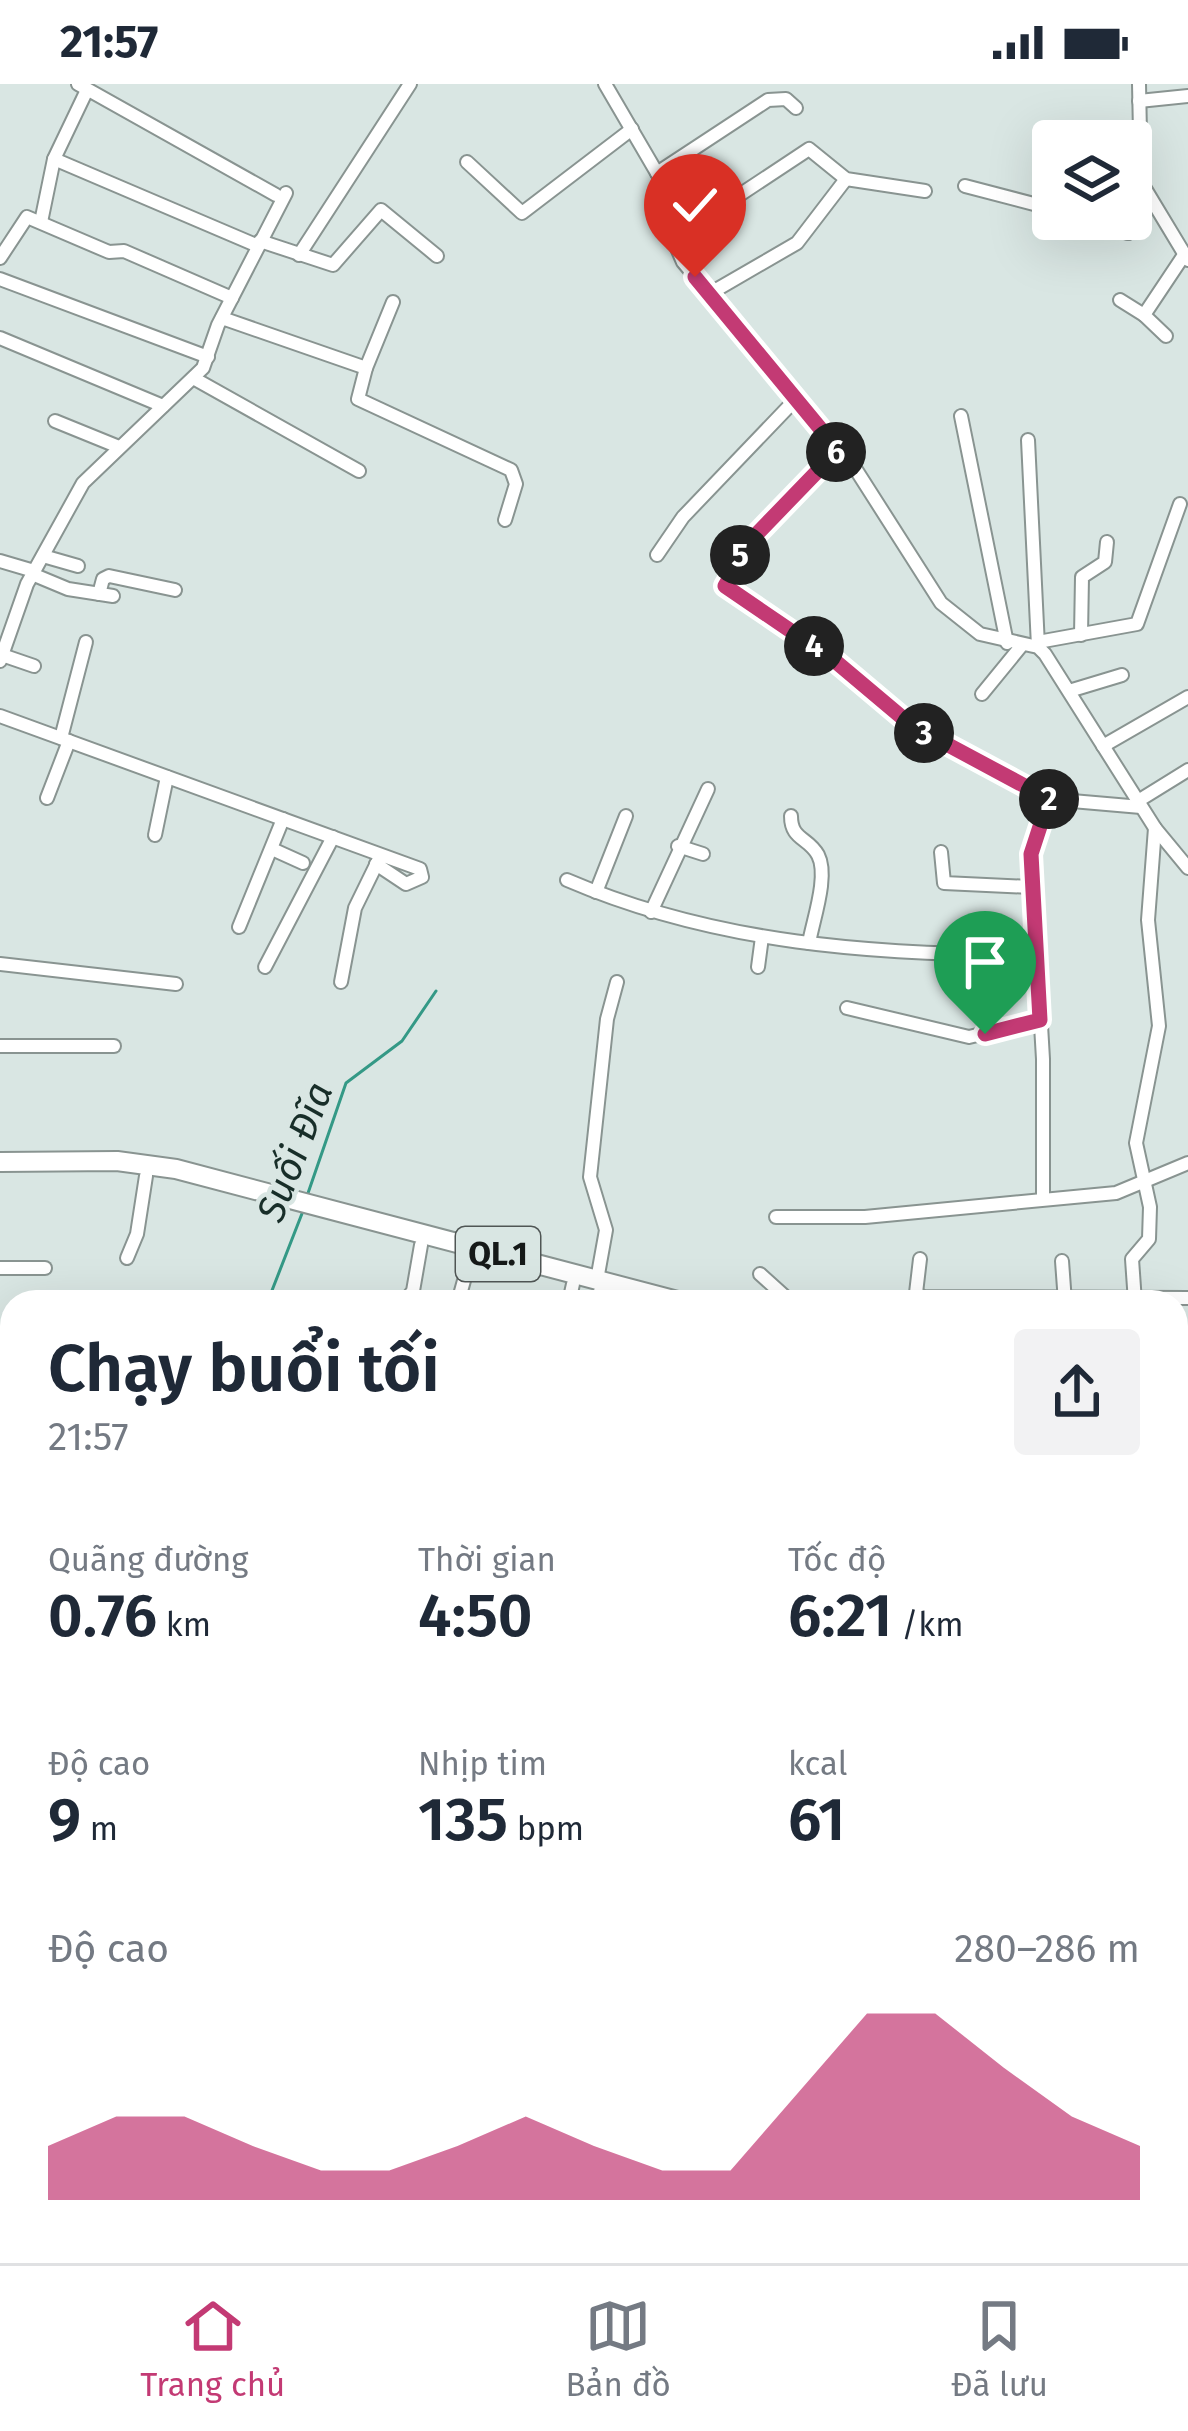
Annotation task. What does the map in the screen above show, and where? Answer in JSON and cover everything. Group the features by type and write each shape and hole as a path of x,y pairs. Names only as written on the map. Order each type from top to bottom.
{"highway":[{"name":"QL.1","path":"0,1162 149,1165 294,1206"},
{"name":"QL.1","path":"0,1173 146,1176 315,1211 595,1290"},
{"name":"QL.1","path":"315,1211 562,1290"}],"street":[{"path":"299,255 376,129 410,84"},
{"path":"605,84 668,196 673,239 709,294 860,476 941,603 980,634 1014,644 1038,644 1137,625 1180,504"},
{"path":"1138,84 1139,120"},
{"path":"34,667 1,658 33,573 82,483 195,379 281,194 82,87 54,159 41,222"},
{"path":"1139,101 1188,96"},
{"path":"657,172 768,100 786,99 796,108"},
{"path":"467,162 522,213 632,129"},
{"path":"673,239 809,148 846,179 925,190"},
{"path":"54,159 259,244 299,255 338,263 381,210 437,256"},
{"path":"709,294 797,243 846,179"},
{"path":"965,186 1032,204"},
{"path":"1144,315 1186,257 1152,206"},
{"path":"0,258 5,240 23,218 232,298"},
{"path":"0,279 208,356"},
{"path":"1120,300 1166,335"},
{"path":"392,302 358,399 511,470 516,479 505,520"},
{"path":"221,318 366,368"},
{"path":"0,338 163,406"},
{"path":"195,379 359,471"},
{"path":"657,555 677,524 795,400"},
{"path":"962,416 1014,644 982,694"},
{"path":"56,421 118,446"},
{"path":"1028,440 1038,644 1155,828 1188,868"},
{"path":"838,450 752,539 725,586 835,661 911,725 1049,799 1140,804 1188,770"},
{"path":"1082,635 1082,577 1105,562 1108,542"},
{"path":"44,556 78,566"},
{"path":"0,561 106,595 103,579 109,576 175,590"},
{"path":"47,798 86,642"},
{"path":"1069,691 1122,675"},
{"path":"1103,746 1188,697"},
{"path":"0,732 4,717 333,837 378,859 355,908 341,982"},
{"path":"155,835 166,777"},
{"path":"651,912 708,789"},
{"path":"1043,1199 1040,1020 1031,887 1033,843 1049,799"},
{"path":"596,892 626,816"},
{"path":"791,816 795,835 817,853 821,866 809,943"},
{"path":"239,927 283,819"},
{"path":"1134,1290 1132,1259 1149,1239 1146,1185 1136,1143 1159,1026 1148,920 1155,828"},
{"path":"265,967 333,837"},
{"path":"678,846 703,854"},
{"path":"272,850 303,863"},
{"path":"941,852 944,883 1031,887"},
{"path":"567,880 651,912 762,937 946,955 1035,955"},
{"path":"758,968 762,937"},
{"path":"0,964 176,984"},
{"path":"599,1290 606,1230 590,1177 607,1019 617,982"},
{"path":"847,1008 969,1037 1040,1020"},
{"path":"0,1046 113,1046"},
{"path":"776,1217 865,1217 1116,1193 1146,1185 1188,1163"},
{"path":"127,1258 137,1234 146,1176"},
{"path":"413,1290 421,1245"},
{"path":"461,1290 470,1258"},
{"path":"916,1290 920,1259"},
{"path":"1062,1261 1064,1290"},
{"path":"0,1268 45,1268"},
{"path":"760,1274 778,1290"}],"waterway":[{"name":"Suối Đĩa","path":"307,1196 346,1083 402,1041 436,991"},
{"name":"Suối Đĩa","path":"272,1290 303,1211"}],"route":[{"path":"695,277 838,450 752,539 725,586 835,661 911,725 1049,799 1031,854 1040,1020 1013,1023 985,1034"}]}
